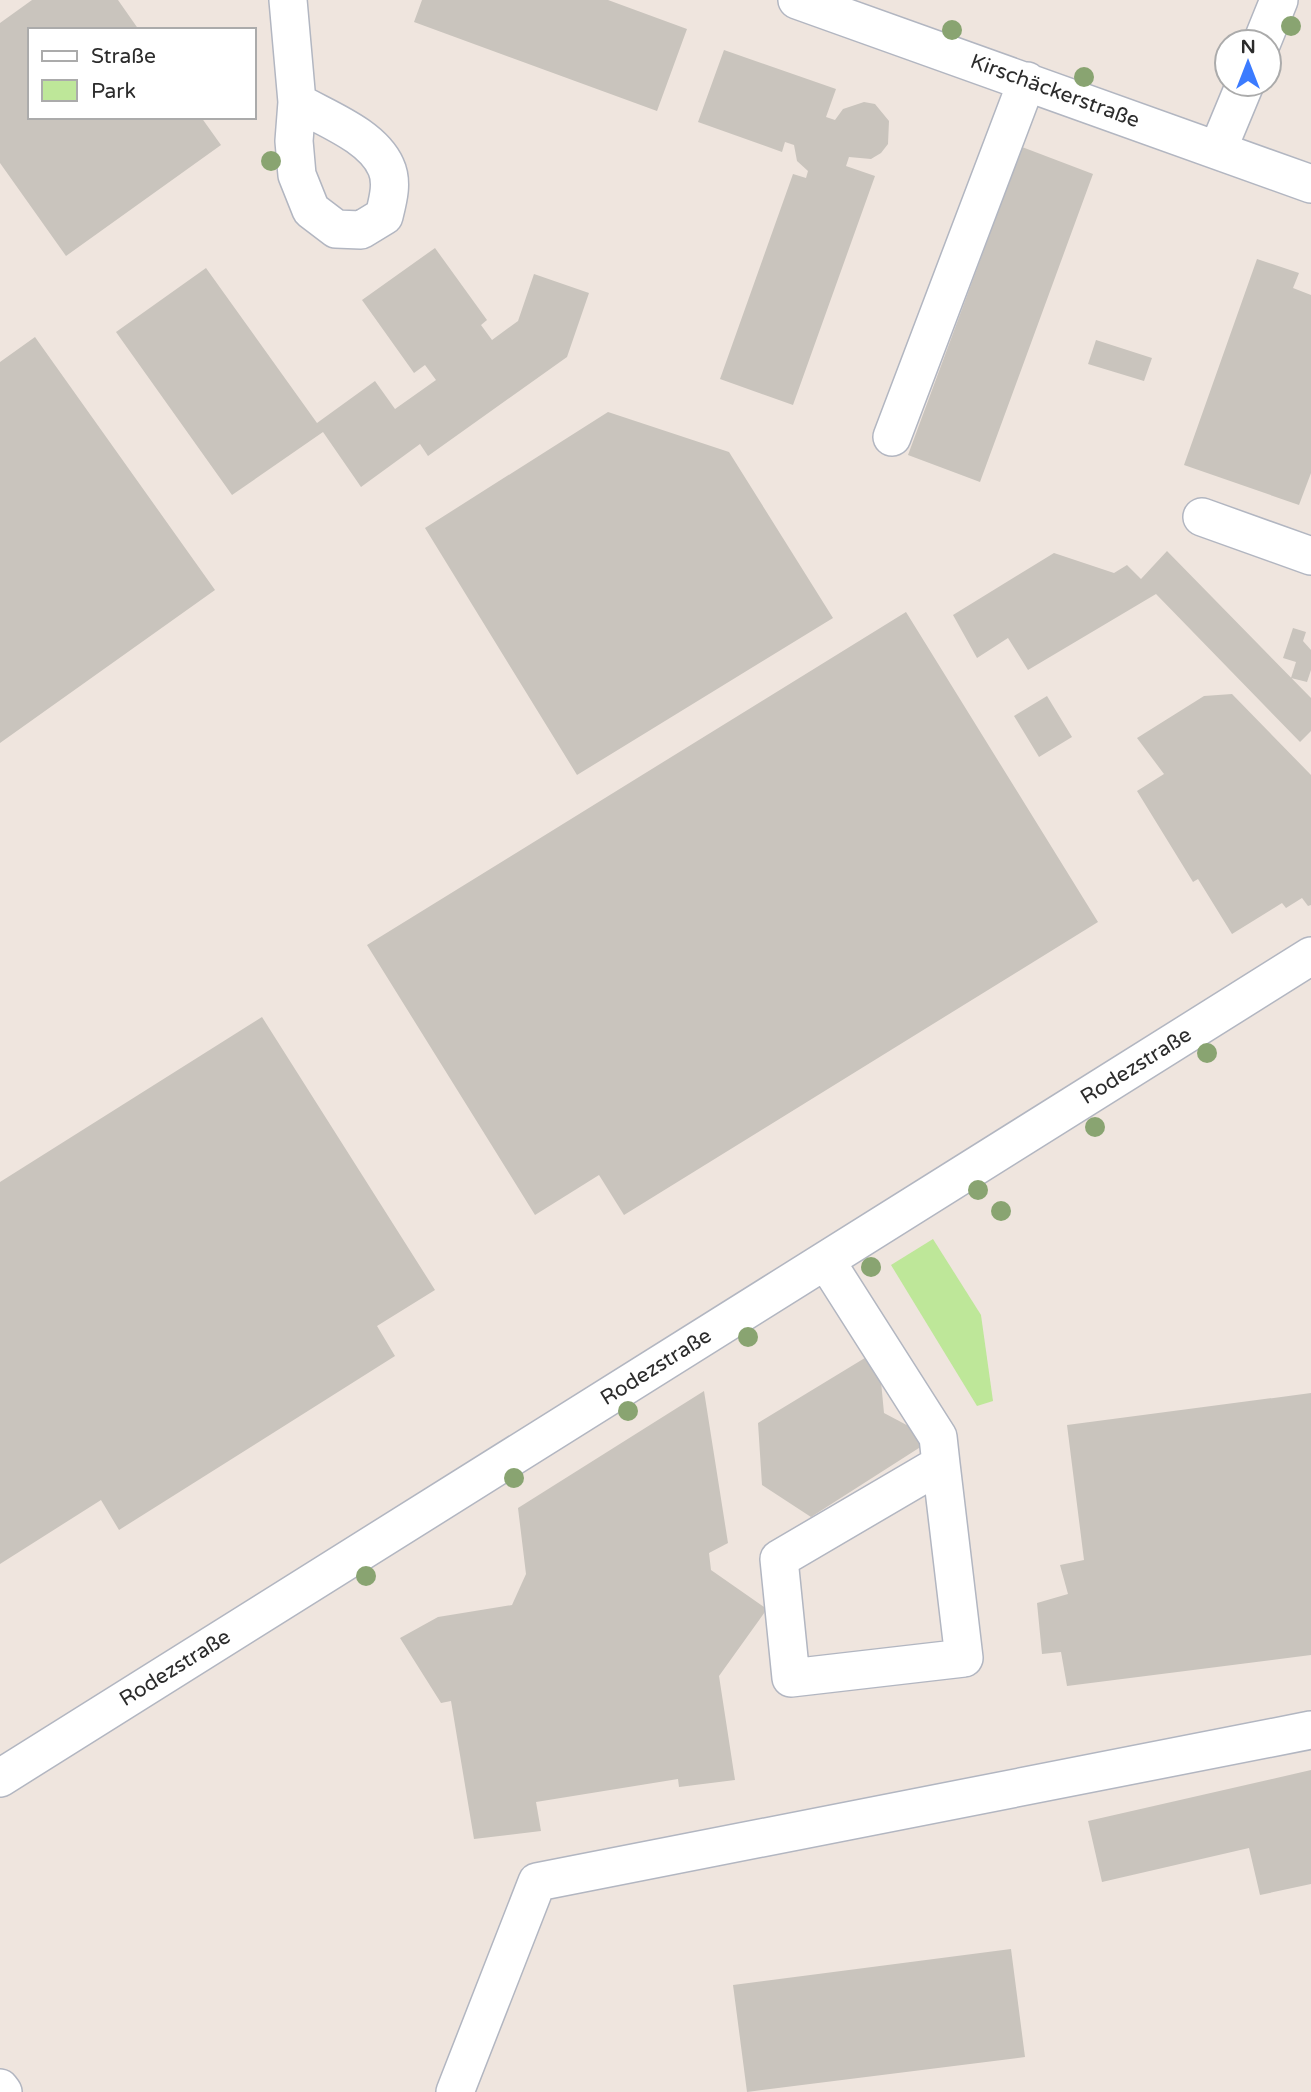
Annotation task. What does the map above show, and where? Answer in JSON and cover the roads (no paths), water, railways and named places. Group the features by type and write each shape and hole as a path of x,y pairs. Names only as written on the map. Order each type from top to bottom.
{"street":[{"path":"289,0 297,102"},
{"name":"Kirschäckerstraße","path":"797,0 1027,80 1311,184"},
{"path":"1268,28 1279,0"},
{"path":"892,437 1027,80"},
{"path":"1218,149 1239,98"},
{"path":"1202,517 1311,555"},
{"name":"Rodezstraße","path":"0,1778 1311,956"},
{"path":"826,1261 938,1437 964,1658 791,1678 779,1559 941,1464"},
{"path":"455,2092 537,1882 1311,1730"}]}
